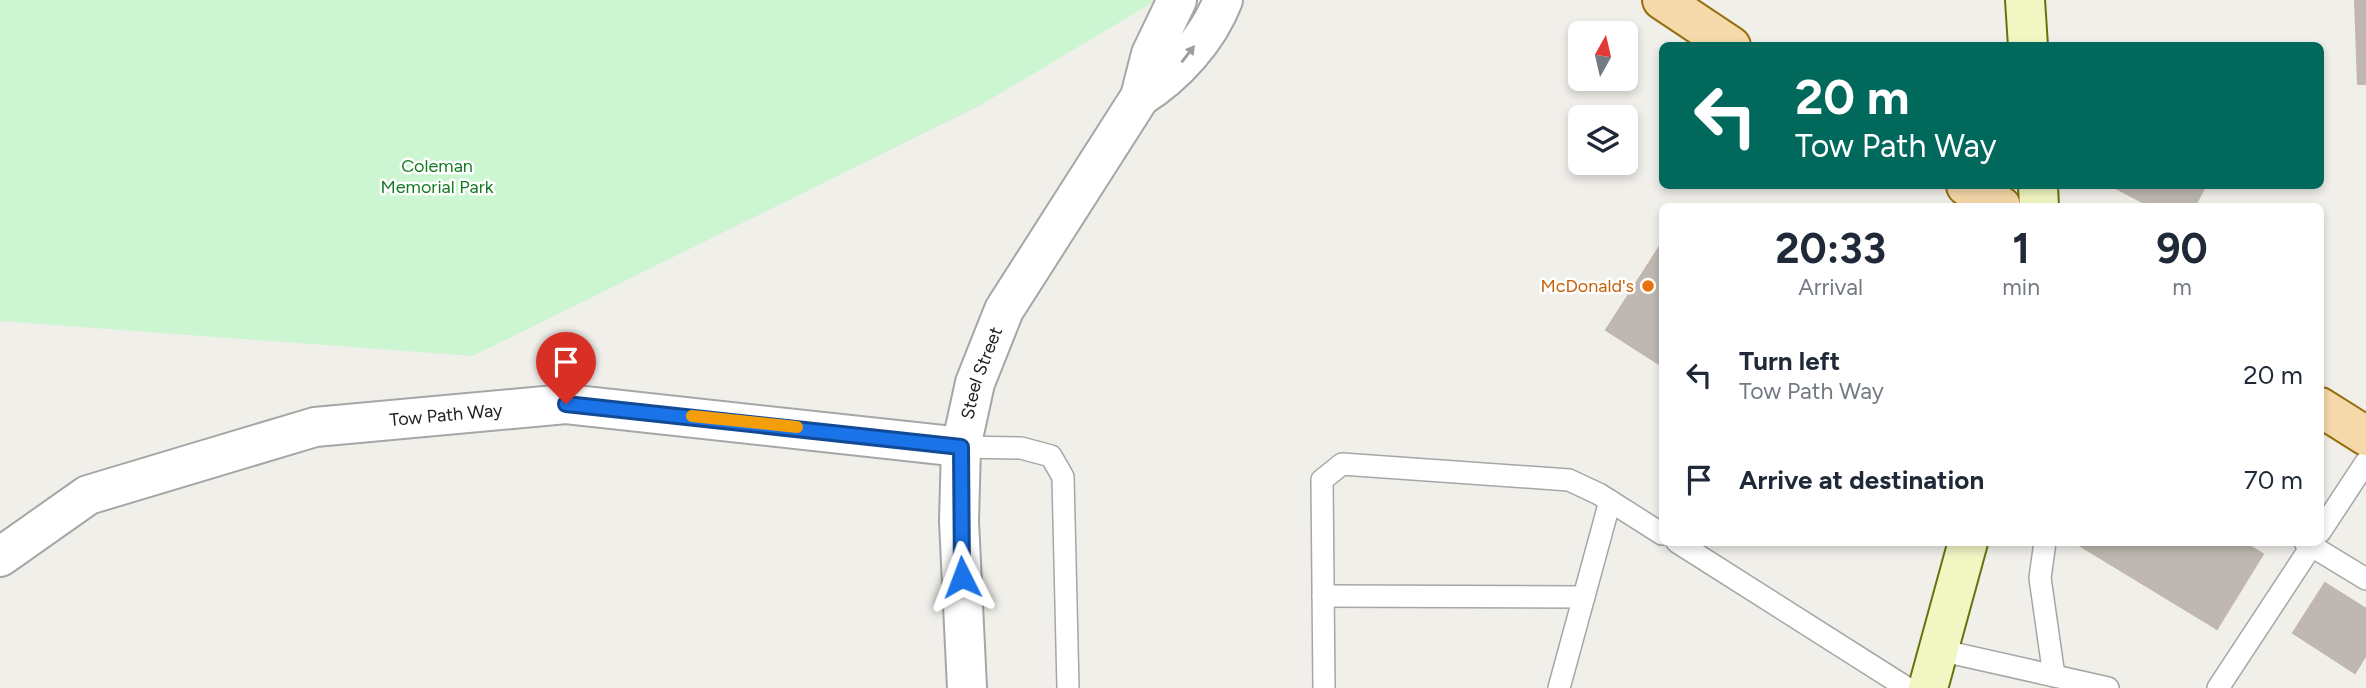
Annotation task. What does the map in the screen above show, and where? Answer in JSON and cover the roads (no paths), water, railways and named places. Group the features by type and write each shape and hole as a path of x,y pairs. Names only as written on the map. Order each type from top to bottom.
{"main road":[{"path":"1662,0 1725,42"},
{"path":"2025,0 2028,42"},
{"path":"1971,189 1996,203"},
{"path":"2324,410 2366,436"},
{"path":"1928,688 1967,546"}],"street":[{"name":"Steel Street","path":"967,688 959,521 961,447 975,383 1004,310 1140,97 1151,54 1177,0"},
{"name":"Steel Street","path":"1140,97 1167,80 1191,51 1223,0"},
{"name":"Tow Path Way","path":"0,557 88,495 315,427 566,404 961,447"}],"lane":[{"path":"961,447 1021,448 1051,456 1063,477 1068,688"},
{"path":"2324,525 2366,462"},
{"path":"1324,688 1322,480 1342,464 1569,480 1610,501 1659,532"},
{"path":"1559,688 1610,501"},
{"path":"1682,546 1907,688"},
{"path":"2044,546 2039,578 2054,676"},
{"path":"2218,688 2310,546"},
{"path":"2320,546 2366,579"},
{"path":"1323,596 1584,597"},
{"path":"1939,650 2108,688"}],"place":[{"name":"McDonald's","path":"1648,286"}],"park label":[{"name":"Coleman Memorial Park","path":"437,176"}]}
